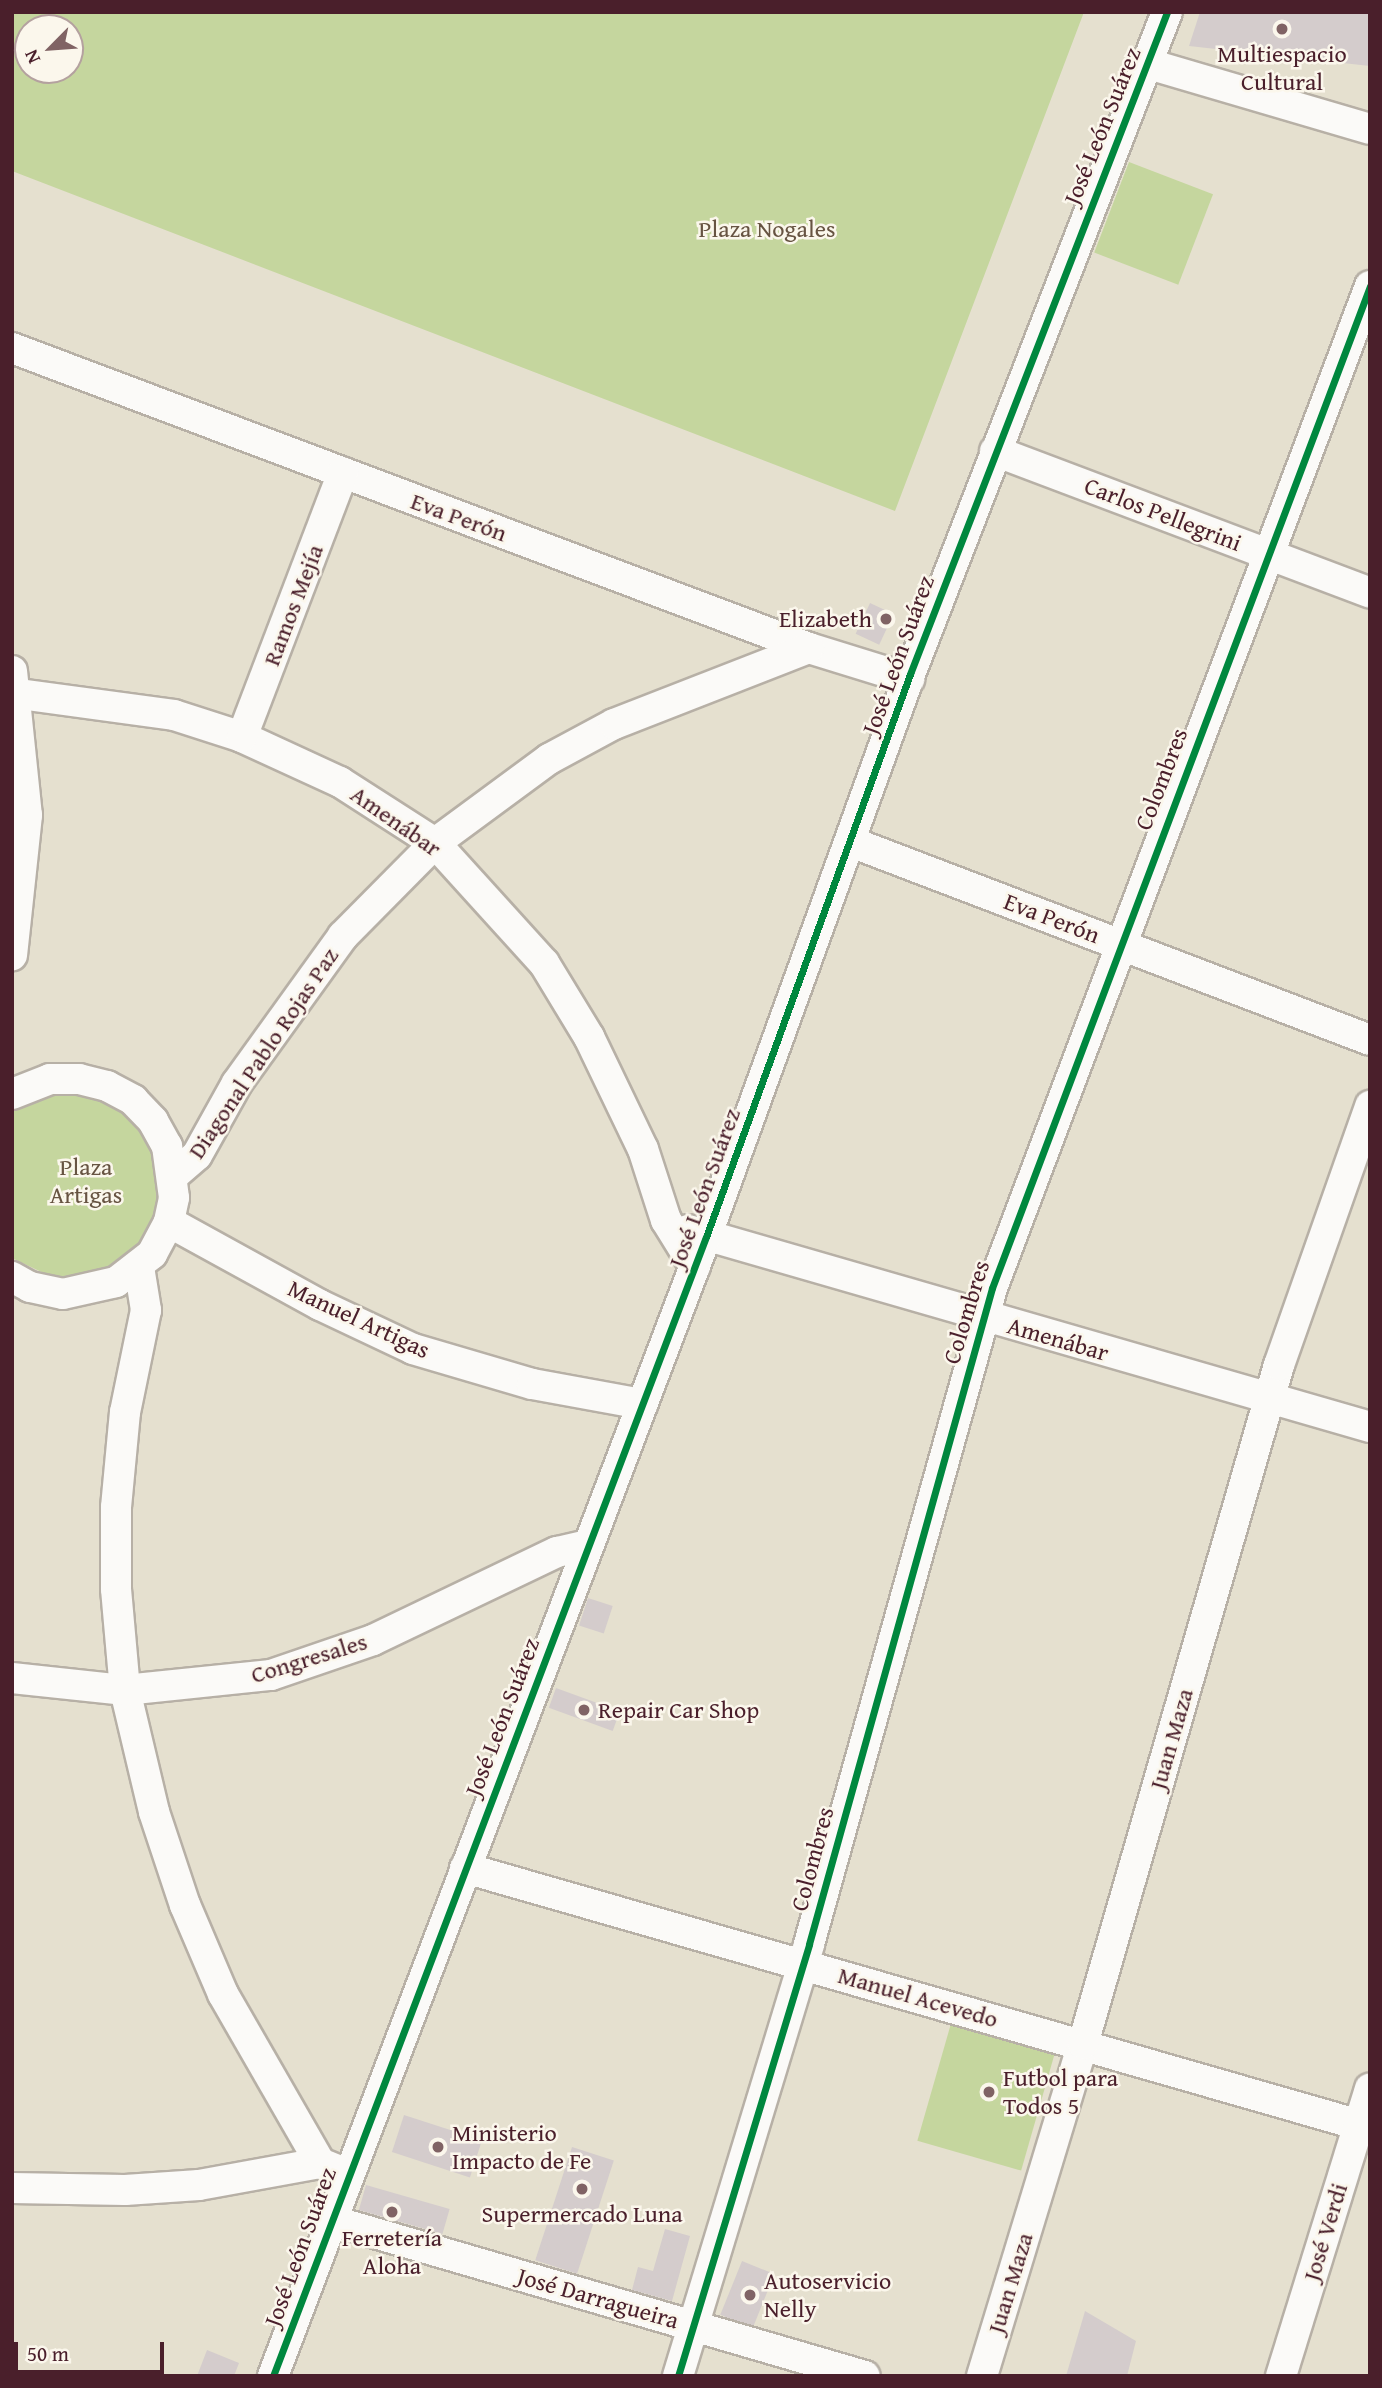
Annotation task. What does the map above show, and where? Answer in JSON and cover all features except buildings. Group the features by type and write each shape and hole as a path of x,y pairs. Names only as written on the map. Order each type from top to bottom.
{"street":[{"name":"José León Suárez","path":"273,2376 330,2220 334,2169 465,1868 695,1267 995,451 1149,64 1167,12"},
{"path":"1149,64 1370,129"},
{"name":"Colombres","path":"678,2376 802,1964 982,1317 1120,944 1370,286"},
{"name":"Eva Perón","path":"12,348 809,648 909,679"},
{"name":"Carlos Pellegrini","path":"995,451 1370,593"},
{"name":"Ramos Mejía","path":"242,737 343,474"},
{"name":"Diagonal Pablo Rojas Paz","path":"174,1175 197,1155 237,1083 343,936 435,843 548,759 614,724 809,648"},
{"path":"12,956 27,815 13,686"},
{"name":"Amenábar","path":"13,686 174,715 242,737 340,782 435,843 544,963 583,1026 643,1149 668,1223 695,1267"},
{"name":"Eva Perón","path":"851,842 1370,1040"},
{"path":"12,1094 51,1079 79,1079 107,1086 133,1100 153,1121 167,1146 174,1175 169,1222 139,1267 116,1282 63,1294 30,1287 12,1277"},
{"name":"Juan Maza","path":"982,2376 1083,2044 1269,1397 1370,1107"},
{"name":"Manuel Artigas","path":"169,1222 320,1305 413,1349 532,1384 642,1404"},
{"name":"Amenábar","path":"668,1223 706,1237 1370,1427"},
{"path":"12,2188 125,2190 199,2185 334,2169 223,1994 185,1905 154,1812 125,1690 116,1589 116,1507 125,1412 146,1310 139,1267"},
{"name":"Congresales","path":"12,1678 125,1690 232,1681 328,1657 557,1552 587,1545"},
{"name":"Manuel Acevedo","path":"465,1868 1364,2126"},
{"name":"José Verdi","path":"1281,2376 1364,2126 1370,2088"},
{"name":"José Darragueira","path":"330,2220 865,2376"}],"green space":[{"name":"Plaza Nogales","path":"12,12 1084,12 895,511 12,171"},
{"path":"1129,162 1213,194 1178,285 1094,253"},
{"name":"Plaza Artigas","path":"68,1091 100,1096 127,1112 147,1135 159,1165 161,1196 152,1225 135,1250 111,1268 83,1277 52,1277 12,1258 12,1109 38,1095"},
{"name":"Futbol para Todos 5","path":"954,2013 1058,2043 1021,2171 917,2141"}],"cycle path":[{"path":"273,2376 706,1237 910,674 1167,12"},
{"path":"678,2376 809,1944 992,1288 1370,286"}],"place":[{"name":"Multiespacio Cultural","path":"1282,29"},
{"name":"Elizabeth","path":"886,619"},
{"name":"Repair Car Shop","path":"584,1710"},
{"name":"Futbol para Todos 5","path":"989,2092"},
{"name":"Ministerio Impacto de Fe","path":"438,2147"},
{"name":"Supermercado Luna","path":"582,2189"},
{"name":"Ferretería Aloha","path":"392,2212"},
{"name":"Autoservicio Nelly","path":"750,2295"}]}
